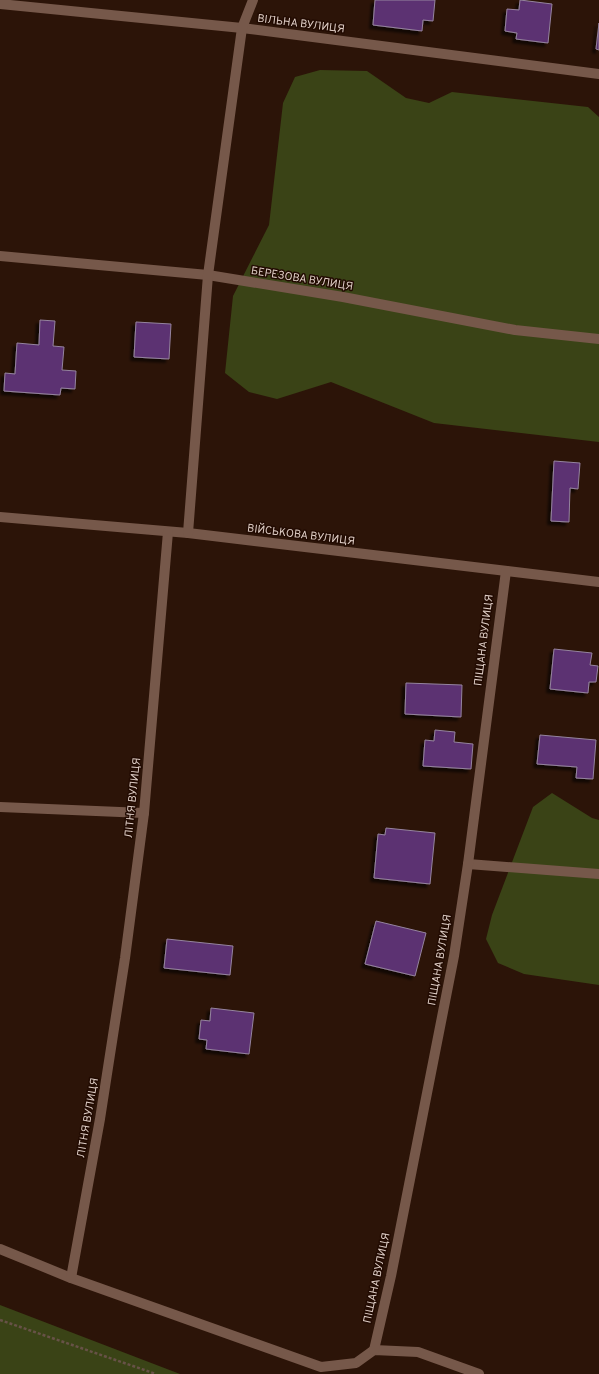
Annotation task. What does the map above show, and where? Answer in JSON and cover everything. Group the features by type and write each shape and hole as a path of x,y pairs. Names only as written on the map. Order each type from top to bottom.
{"street":[{"path":"188,533 208,275 242,28 253,0"},
{"name":"ВІЛЬНА ВУЛИЦЯ","path":"0,4 242,28 599,74"},
{"name":"БЕРЕЗОВА ВУЛИЦЯ","path":"0,256 208,275 343,297 515,330 599,339"},
{"name":"ВІЙСЬКОВА ВУЛИЦЯ","path":"0,517 188,533 599,582"},
{"name":"ЛІТНЯ ВУЛИЦЯ","path":"71,1278 102,1111 125,958 144,814 168,532"},
{"name":"ПІЩАНА ВУЛИЦЯ","path":"374,1350 391,1276 452,964 468,864 506,571"},
{"path":"0,807 144,814"},
{"path":"468,864 599,874"},
{"path":"0,1249 71,1278 321,1367 356,1362 374,1350 418,1352 479,1374"}],"path":[{"path":"0,1320 156,1374"}],"green space":[{"path":"320,70 367,71 406,98 429,103 452,92 588,107 599,117 599,442 434,423 331,382 277,399 249,392 225,373 233,296 269,225 283,103 295,77"},
{"path":"552,793 592,818 599,820 599,985 524,974 498,963 486,939 492,915 533,807"},
{"path":"0,1305 180,1374 0,1374"}],"building":[{"path":"375,0 435,0 433,21 423,20 422,31 373,25"},
{"path":"520,0 552,4 548,43 516,39 517,33 505,31 507,9 519,10"},
{"path":"599,23 599,50 596,49"},
{"path":"40,320 55,321 53,346 64,347 62,370 76,371 75,389 61,388 60,395 4,391 5,373 15,374 17,343 39,345"},
{"path":"136,322 171,324 169,359 134,357"},
{"path":"554,461 580,463 578,489 570,488 569,522 551,521"},
{"path":"554,649 592,653 590,665 598,666 596,682 589,682 588,693 550,689"},
{"path":"406,683 462,685 461,717 405,714"},
{"path":"435,730 455,732 454,742 473,744 471,769 423,766 425,740 434,741"},
{"path":"540,735 596,740 593,779 576,778 577,767 537,764"},
{"path":"386,828 435,833 430,884 374,878 378,834 385,835"},
{"path":"376,921 426,933 415,976 365,964"},
{"path":"167,939 233,946 230,975 164,968"},
{"path":"211,1008 254,1013 249,1054 206,1049 207,1040 199,1039 201,1020 210,1021"}]}
